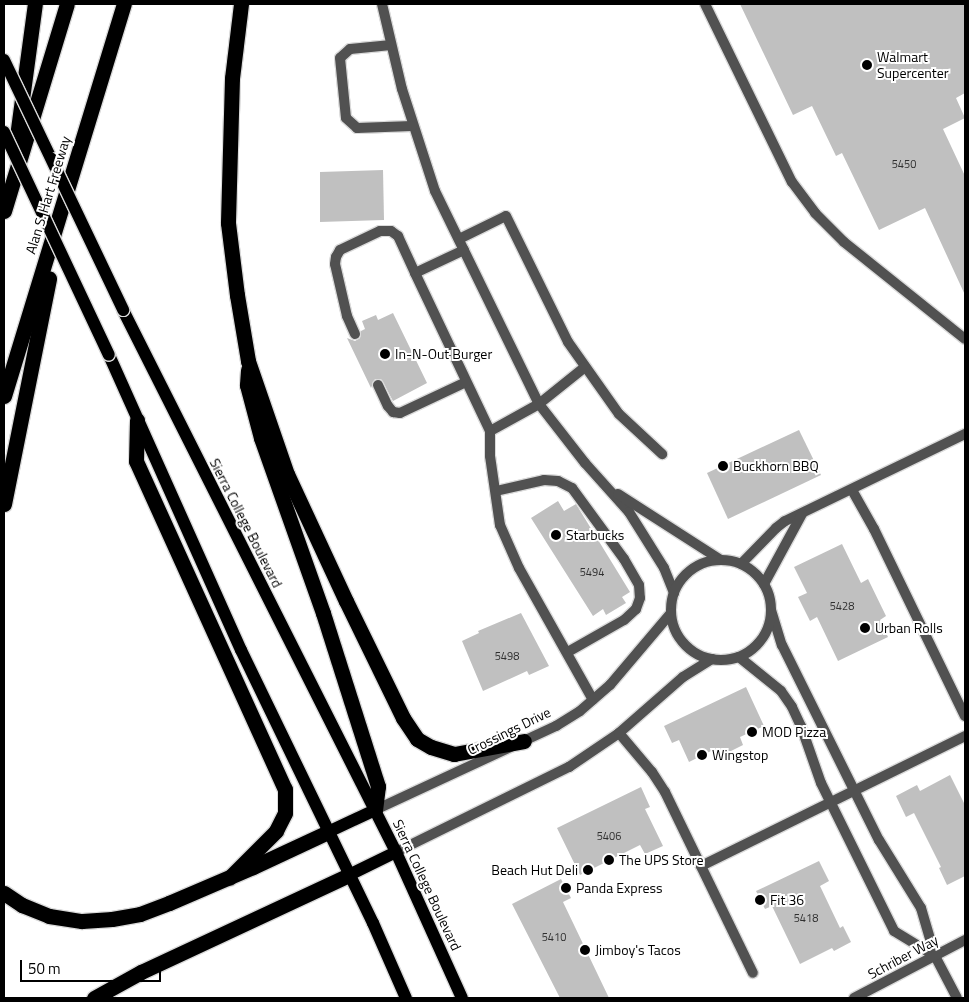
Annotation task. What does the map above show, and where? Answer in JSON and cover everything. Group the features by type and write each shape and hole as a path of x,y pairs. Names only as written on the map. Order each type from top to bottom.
{"highway":[{"path":"10,192 35,4"},
{"path":"4,211 67,4"},
{"name":"Alan S. Hart Freeway","path":"4,396 124,4"},
{"path":"241,4 231,96 228,223 236,295 248,361 288,474 354,618 403,718 417,738 430,747 454,754 524,741"},
{"path":"4,504 66,192"},
{"path":"248,361 247,385 261,438 323,612 378,786 375,810"},
{"path":"137,420 136,461 285,789 284,812 276,831 229,878"},
{"path":"4,893 22,905 49,916 82,921 140,914 229,878 328,832"},
{"path":"94,998 141,972 349,875"}],"main road":[{"name":"Sierra College Boulevard","path":"4,60 123,310 396,852 462,998"},
{"path":"4,132 109,355 241,650 406,998"},
{"name":"Crossings Drive","path":"328,832 375,810"},
{"path":"349,875 396,852"}],"street":[{"path":"382,4 412,126 435,192 539,404 585,463 610,490 648,542 664,568 674,593"},
{"path":"705,4 792,182 815,213 844,242 965,339"},
{"path":"391,45 350,49 340,58 346,118 357,128 412,126"},
{"path":"458,239 506,216 568,342 619,414 662,454"},
{"path":"355,334 347,316 335,264 336,257 340,250 380,231 391,231 398,236 490,431 490,456 500,525 519,568 568,652 593,700"},
{"path":"415,273 464,250"},
{"path":"490,431 539,404 585,367"},
{"path":"378,385 388,406 393,412 400,413 466,382"},
{"path":"741,564 776,528 965,434"},
{"path":"496,491 544,480 558,481 572,488 624,559 639,585 640,598 636,609 624,620 568,652"},
{"path":"610,490 721,560 741,564 754,572 764,584 768,592 771,610 782,645 879,840 921,908 935,956 956,998"},
{"path":"852,490 874,529 965,716"},
{"path":"764,584 802,514"},
{"path":"721,560 706,563 693,569 682,580 674,593 671,613 675,629 684,643 697,654 712,659 739,657 752,649 762,638 769,625 771,610"},
{"name":"Crossings Drive","path":"375,810 556,726 580,711 610,685 671,613"},
{"path":"739,657 782,692 792,707 830,803 894,931 935,956"},
{"path":"396,852 569,768 619,732 683,677 712,659"},
{"path":"619,732 652,772 665,792 753,972"},
{"path":"701,866 965,736"},
{"name":"Schriber Way","path":"854,998 965,940"}],"building":[{"name":"Walmart Supercenter","path":"740,4 965,4 965,93 956,98 965,118 943,129 965,176 965,295 925,208 879,230 842,153 836,156 812,106 793,115"},
{"path":"383,170 384,220 320,222 320,172"},
{"name":"In-N-Out Burger","path":"393,313 427,383 393,401 381,379 375,379 371,388 347,338 355,341 360,338 361,331 365,329 362,321 376,315 378,320"},
{"path":"799,430 821,475 728,519 707,473"},
{"path":"558,501 564,511 576,504 630,592 622,597 626,603 606,615 603,609 593,616 531,518"},
{"path":"842,544 861,583 868,579 886,616 880,620 888,637 838,661 817,617 810,621 798,597 807,593 794,567"},
{"path":"521,613 549,666 529,675 527,671 483,691 462,641 479,633 478,631"},
{"path":"746,687 764,726 740,737 743,745 717,758 713,750 689,762 679,740 672,743 664,726"},
{"path":"950,775 965,805 965,876 947,885 939,868 941,867 914,813 906,817 896,796 917,785 920,791"},
{"path":"641,787 650,807 645,809 663,846 645,854 640,845 580,875 557,828"},
{"path":"819,861 829,881 820,886 840,928 843,926 851,942 834,951 832,948 800,964 772,906 765,909 756,891"},
{"path":"561,879 571,898 563,902 609,998 560,998 512,904"}],"place":[{"name":"Walmart Supercenter","path":"867,65"},
{"name":"In-N-Out Burger","path":"385,354"},
{"name":"Buckhorn BBQ","path":"723,466"},
{"name":"Starbucks","path":"556,535"},
{"name":"Urban Rolls","path":"865,628"},
{"name":"MOD Pizza","path":"752,732"},
{"name":"Wingstop","path":"702,755"},
{"name":"The UPS Store","path":"609,860"},
{"name":"Beach Hut Deli","path":"588,870"},
{"name":"Panda Express","path":"566,888"},
{"name":"Fit 36","path":"760,900"},
{"name":"Jimboy's Tacos","path":"585,950"}]}
